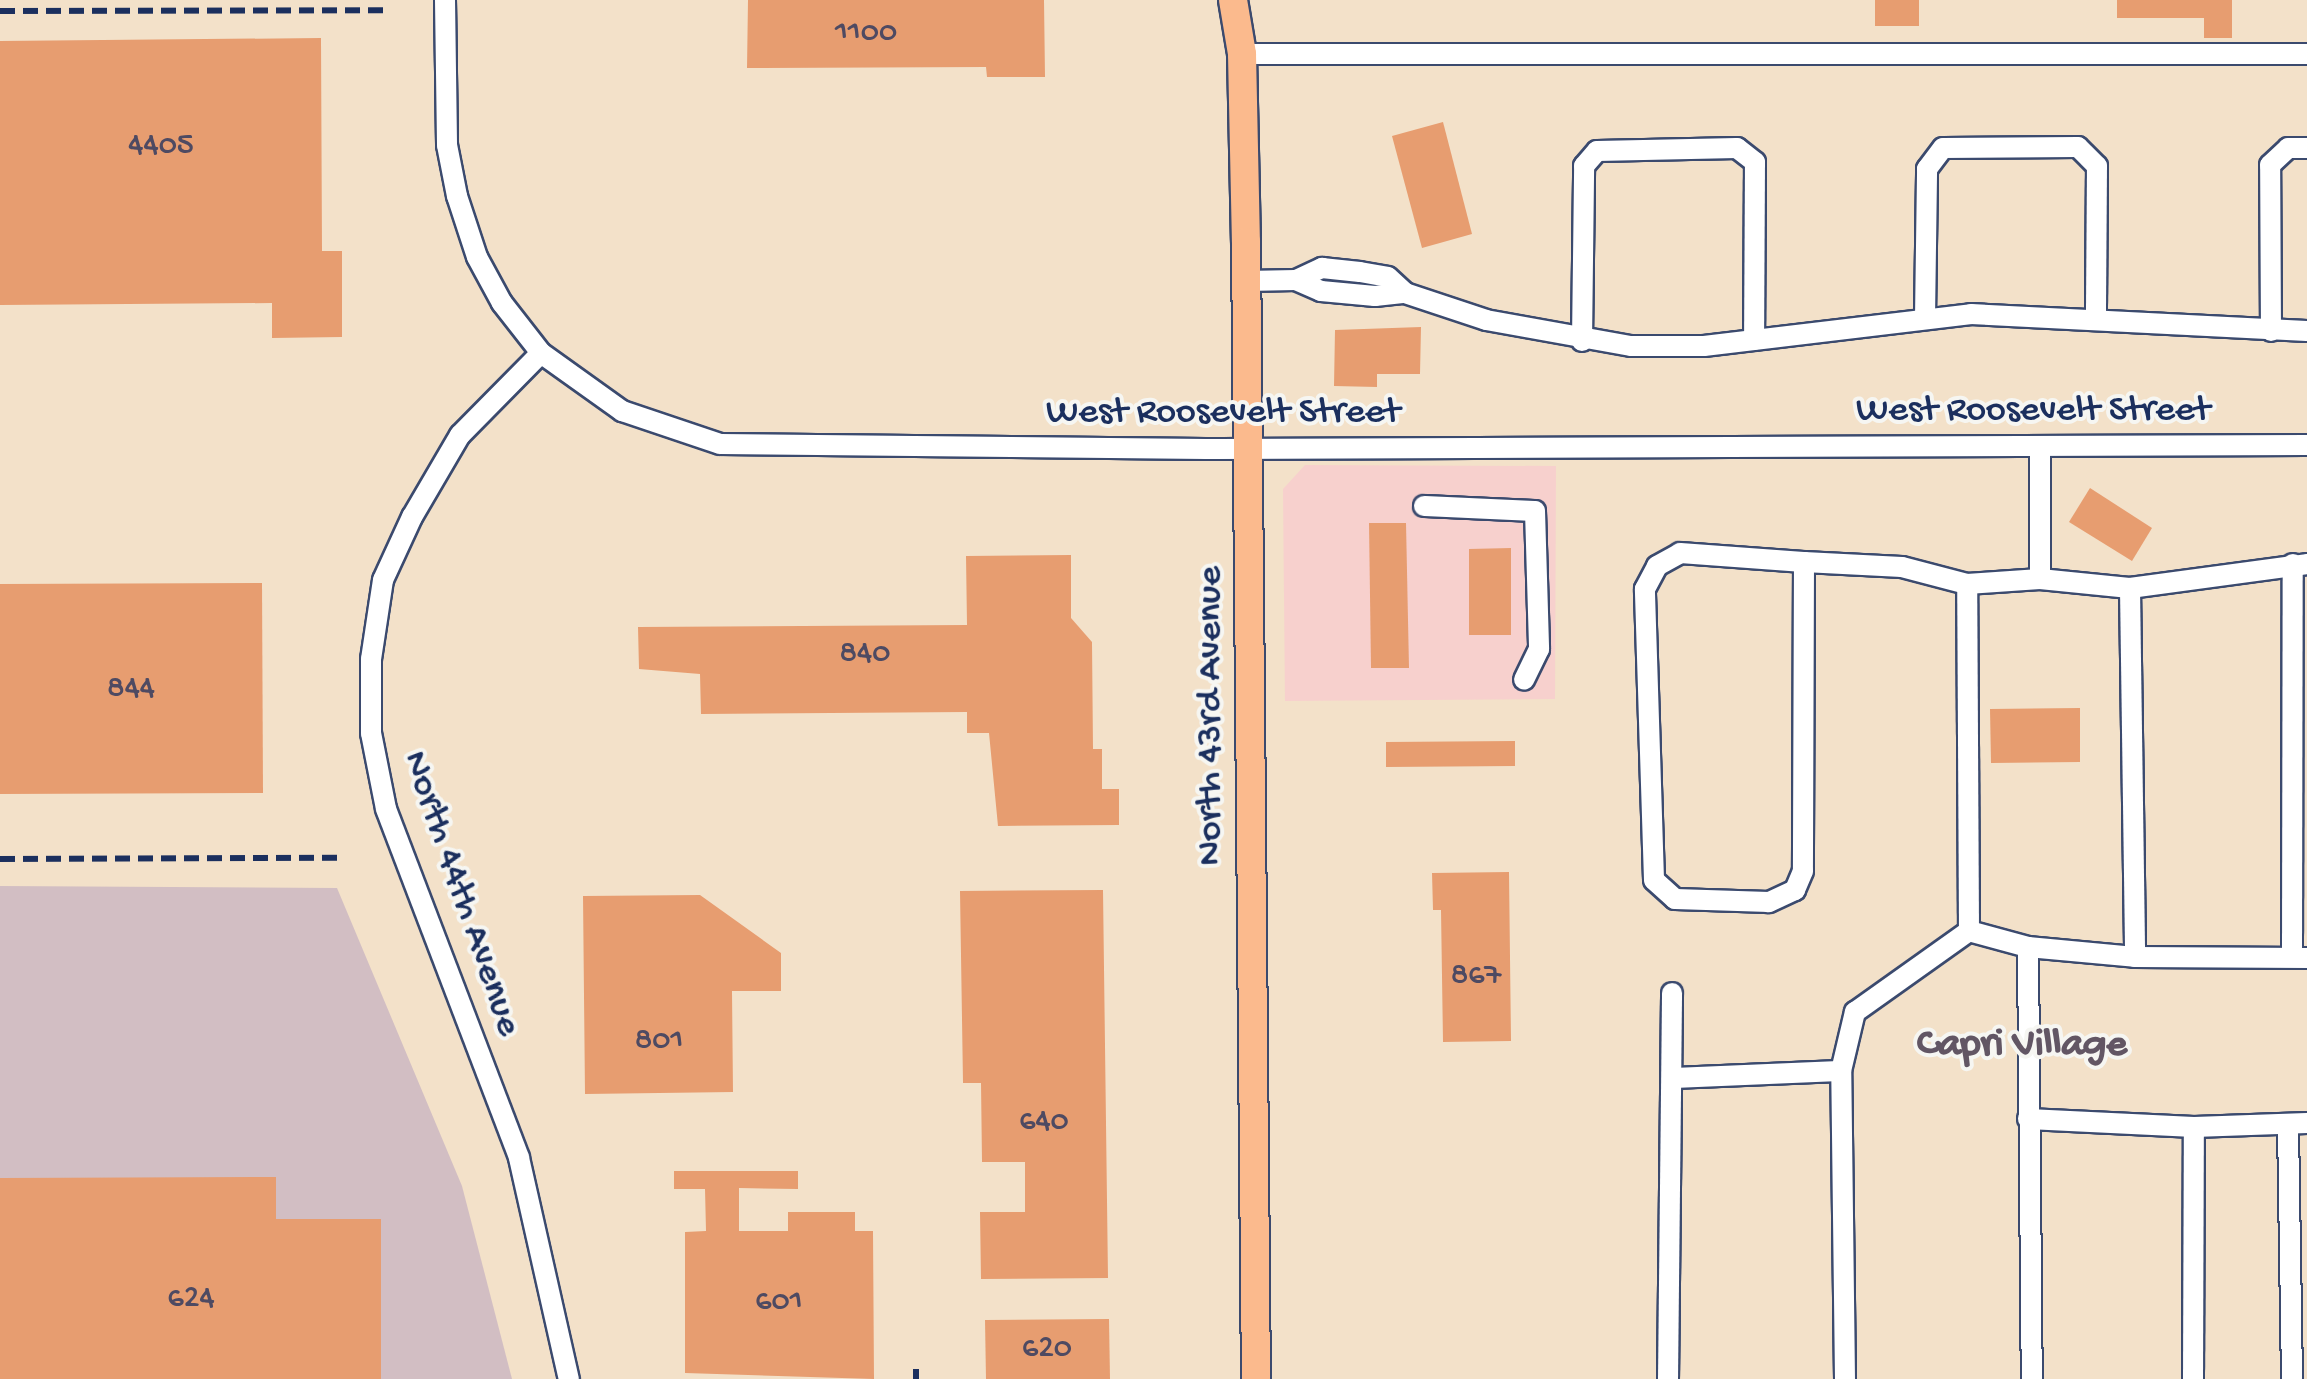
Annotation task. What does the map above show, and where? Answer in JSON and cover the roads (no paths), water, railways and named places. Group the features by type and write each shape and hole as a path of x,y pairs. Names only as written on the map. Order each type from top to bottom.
{"main road":[{"name":"North 43rd Avenue","path":"1233,0 1242,54 1246,281 1256,1379"},
{"name":"North 43rd Avenue","path":"1242,54 1253,0"}],"street":[{"name":"West Roosevelt Street","path":"445,0 447,145 457,196 477,257 541,353 622,411 720,444 1248,450 2307,445"},
{"path":"1242,54 2307,54"},
{"path":"1926,318 1927,169 1943,148 2078,147 2097,166 2096,316"},
{"path":"1582,342 1584,166 1597,151 1738,148 1755,162 1754,340"},
{"path":"2271,331 2270,165 2288,148 2307,148"},
{"path":"1246,281 1296,280 1322,268 1360,272 1388,278 1405,294 1582,342 1704,346 1926,318 2096,316 2307,331"},
{"name":"North 44th Avenue","path":"541,353 460,435 412,516 384,580 371,659 371,733 386,809 519,1158 569,1379"},
{"path":"2040,446 2040,579"},
{"path":"1424,506 1535,511 1538,650 1524,680"},
{"path":"1804,562 1803,871 1795,890 1769,902 1675,899 1654,880 1649,861 1644,590 1657,566 1680,553 1902,567 1968,584 2040,579 2130,588 2300,564 2299,958 2135,957 2028,947 1969,931"},
{"path":"1968,584 1969,931"},
{"path":"2130,588 2135,957"},
{"path":"1845,1379 1841,1071 1856,1012 1969,931"},
{"path":"2028,947 2032,1379"},
{"path":"1668,1379 1672,993"},
{"path":"1672,1078 1841,1071"},
{"path":"2028,1119 2194,1127 2298,1124 2292,1379"},
{"path":"2193,1379 2194,1127"}],"railway":[{"path":"0,11 386,10"},
{"path":"0,859 340,858"},
{"path":"916,1369 916,1379"}],"district":[{"name":"Capri Village","path":"2022,1046"}]}
